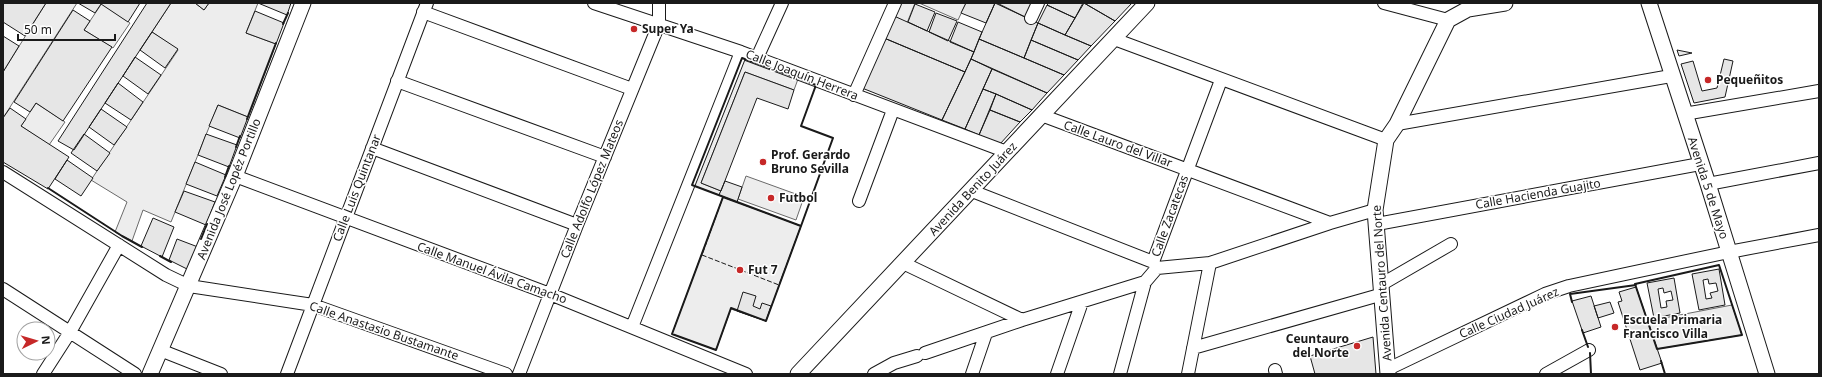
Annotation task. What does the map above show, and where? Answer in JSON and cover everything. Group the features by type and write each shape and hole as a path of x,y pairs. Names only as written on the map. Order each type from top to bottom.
{"street":[{"name":"Avenida José Lopéz Portillo","path":"150,374 235,176 303,3"},
{"name":"Calle Joaquín Herrera","path":"594,3 741,52 1007,152"},
{"name":"Calle Adolfo López Mateos","path":"519,374 577,225 659,24 659,3"},
{"path":"757,58 782,3"},
{"path":"854,95 895,3"},
{"path":"1031,18 1038,3"},
{"name":"Avenida Benito Juárez","path":"798,374 972,191 1041,115 1147,3"},
{"path":"1384,3 1448,20 1469,6 1505,3"},
{"name":"Avenida 5 de Mayo","path":"1649,3 1671,76 1708,184 1766,374"},
{"path":"425,7 632,89"},
{"name":"Calle Luis Quintanar","path":"287,374 344,218 425,7"},
{"name":"Avenida Centauro del Norte","path":"1388,371 1376,217 1386,140 1397,124 1448,20"},
{"path":"1114,39 1386,140"},
{"path":"632,327 741,52"},
{"path":"1397,124 1671,76"},
{"name":"Calle Zacatecas","path":"1120,374 1145,282 1155,265 1221,80"},
{"path":"397,81 605,156"},
{"path":"1684,114 1819,91"},
{"path":"859,201 893,110"},
{"name":"Calle Lauro del Villar","path":"1041,115 1330,223"},
{"path":"372,148 577,225"},
{"path":"1708,184 1819,163"},
{"name":"Calle Hacienda Guajito","path":"1155,265 1210,263 1330,223 1376,217 1700,164"},
{"name":"Calle Anastasio Bustamante","path":"3,172 166,275 189,286 313,305 506,374"},
{"name":"Calle Manuel Ávila Camacho","path":"235,176 550,294 746,374"},
{"path":"972,191 1155,265"},
{"name":"Calle Ciudad Juárez","path":"1388,371 1545,294 1569,286 1729,252 1819,235"},
{"path":"1193,348 1382,289 1451,244"},
{"path":"43,374 70,332 119,246"},
{"path":"903,263 1022,320"},
{"path":"1188,374 1210,263"},
{"path":"874,374 894,363 1022,320 1145,282"},
{"path":"3,290 135,374"},
{"path":"1057,374 1082,302"},
{"path":"972,374 986,333"},
{"path":"160,350 221,374"},
{"path":"1546,374 1589,350"}],"shaded area":[{"path":"46,3 77,3 3,118 3,72"},
{"path":"102,3 130,23 113,48 84,30"},
{"path":"171,3 195,3 204,10 209,3 258,3 246,33 276,44 248,117 218,105 171,222 143,210 132,241 115,232 127,202 91,180 178,50 152,32"},
{"path":"900,3 915,3 907,23 894,16"},
{"path":"919,3 966,3 958,20"},
{"path":"742,58 798,79 794,90 745,72 701,183 721,191 719,195 692,185"},
{"path":"36,103 65,122 49,145 21,126"},
{"name":"Futbol","path":"746,176 804,197 796,220 738,199"},
{"name":"Fut 7","path":"723,197 801,226 766,321 731,309 716,350 672,334"},
{"path":"1732,305 1742,335 1657,349 1648,321"}],"building":[{"path":"3,3 46,3 25,36 3,22"},
{"path":"78,3 140,3 128,22 101,4 95,13"},
{"path":"147,3 171,3 74,150 58,141"},
{"path":"195,3 209,3 204,10"},
{"path":"258,3 291,3 287,15"},
{"path":"966,3 995,3 986,23 961,13"},
{"path":"995,3 1038,23 1024,58 979,39"},
{"path":"997,3 1032,3 1025,17"},
{"path":"1049,3 1083,3 1075,18 1047,5"},
{"path":"1084,3 1115,21 1091,46 1065,35"},
{"path":"1084,3 1132,3 1115,21"},
{"path":"915,4 935,12 927,31 908,22"},
{"path":"1047,5 1075,18 1065,35 1038,23"},
{"path":"73,10 90,21 84,30 112,47 63,121 36,103 30,112 14,102"},
{"path":"255,11 284,23 276,44 246,33"},
{"path":"936,13 957,21 948,41 929,32"},
{"path":"894,16 974,52 965,72 884,38"},
{"path":"958,22 982,32 974,52 950,42"},
{"path":"1038,23 1091,46 1078,60 1031,40"},
{"path":"152,32 178,49 165,68 140,50"},
{"path":"3,36 19,46 3,72"},
{"path":"884,38 965,72 942,120 862,88"},
{"path":"979,39 1064,75 1047,93 971,59"},
{"path":"1031,40 1078,60 1064,75 1024,58"},
{"path":"1677,50 1692,53 1679,56"},
{"path":"135,57 161,75 148,94 123,76"},
{"path":"971,59 992,69 965,129 942,120"},
{"path":"1724,59 1733,61 1725,97 1694,103 1681,64 1693,61 1702,91 1717,88"},
{"path":"992,69 1047,93 1032,110 983,89"},
{"path":"745,72 794,90 788,109 757,98 721,191 701,183"},
{"path":"118,83 143,102 131,120 105,103"},
{"path":"983,89 996,94 979,135 965,129"},
{"path":"996,94 1032,110 1020,122 990,110"},
{"path":"218,105 248,117 240,138 209,126"},
{"path":"10,108 26,119 21,126 69,157 48,189 3,162 3,118"},
{"path":"101,109 127,127 114,145 89,127"},
{"path":"990,110 1020,122 1000,144 979,135"},
{"path":"84,134 110,153 97,171 71,153"},
{"path":"206,134 237,145 229,167 198,155"},
{"path":"67,160 93,178 81,196 55,179"},
{"path":"195,162 226,175 217,196 186,184"},
{"path":"725,181 742,187 737,202 719,195"},
{"path":"184,191 215,202 206,225 175,212"},
{"path":"153,218 174,227 162,257 141,246"},
{"path":"177,239 198,247 189,270 169,260"},
{"path":"1719,269 1725,305 1699,310 1692,274","holes":["1708,279 1709,284 1716,283 1718,291 1710,293 1712,298 1706,299 1703,280"]},
{"path":"1674,278 1680,313 1654,318 1647,283","holes":["1663,288 1664,293 1671,291 1673,300 1666,301 1667,307 1661,308 1658,289"]},
{"path":"1636,287 1662,363 1640,370 1618,302 1622,301 1619,292"},
{"path":"743,292 756,296 753,306 760,309 762,303 771,306 766,321 737,311"},
{"path":"1591,296 1601,327 1583,333 1572,301"},
{"path":"1610,302 1614,313 1598,318 1594,306"},
{"name":"Ceuntauro del Norte","path":"1373,337 1376,374 1315,374 1310,356"}],"fence":[{"path":"723,197 801,226 779,285 702,255 723,197"}],"wall":[{"path":"283,24 288,13"},
{"path":"247,119 276,43"},
{"path":"742,58 816,85 801,126 833,138 801,226 692,185 742,58"},
{"path":"236,147 240,136"},
{"path":"225,177 229,166"},
{"path":"48,188 122,236 142,247"},
{"path":"723,197 801,226 766,321 731,308 716,350 672,334 723,197"},
{"path":"201,239 207,224"},
{"path":"160,256 171,262"},
{"path":"1719,265 1742,335 1657,349 1635,284 1719,265"},
{"path":"1572,302 1570,294 1636,285"},
{"path":"1582,330 1588,347"},
{"path":"1590,353 1591,374"},
{"path":"1661,361 1665,374"}],"place":[{"name":"Super Ya","path":"634,29"},
{"name":"Pequeñitos","path":"1708,80"},
{"name":"Prof. Gerardo Bruno Sevilla","path":"763,162"},
{"name":"Futbol","path":"771,198"},
{"name":"Fut 7","path":"740,270"},
{"name":"Escuela Primaria Francisco Villa","path":"1615,327"},
{"name":"Ceuntauro del Norte","path":"1357,346"}]}
